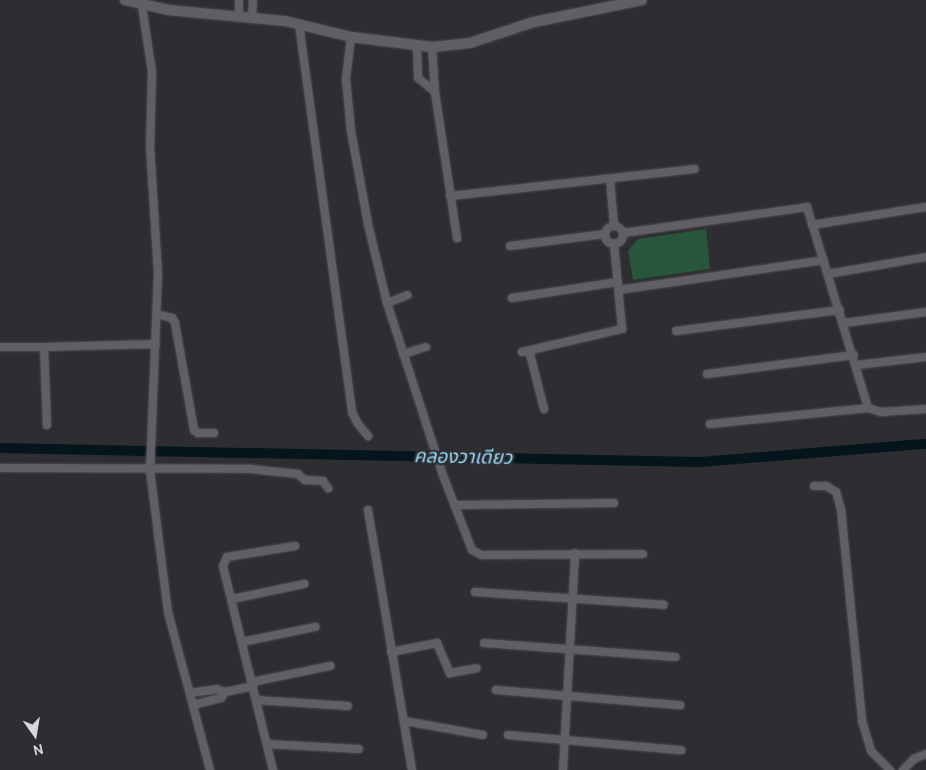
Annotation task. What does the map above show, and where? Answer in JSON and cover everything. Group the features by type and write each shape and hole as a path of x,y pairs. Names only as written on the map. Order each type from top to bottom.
{"street":[{"path":"125,0 142,6 299,24 351,37 432,47 470,42 534,22 642,0"},
{"path":"239,0 239,17"},
{"path":"252,18 253,0"},
{"path":"142,6 152,72 150,146 157,314 150,466 163,586 210,770"},
{"path":"299,24 352,412 358,424 368,436"},
{"path":"351,37 346,79 351,131 368,224 387,303 403,354 444,478 472,550 482,555 575,552 643,554"},
{"path":"417,46 418,78 435,92"},
{"path":"432,47 435,92 457,238"},
{"path":"450,196 695,169"},
{"path":"610,179 614,226 623,233 807,207 854,355 868,408"},
{"path":"812,225 926,207"},
{"path":"510,246 605,234 614,226"},
{"path":"614,244 621,240 623,233"},
{"path":"544,409 525,351 622,329 614,244 605,234"},
{"path":"828,274 926,257"},
{"path":"619,290 824,260"},
{"path":"512,298 618,282"},
{"path":"387,303 408,296"},
{"path":"676,331 840,310"},
{"path":"844,323 926,312"},
{"path":"157,314 172,318 175,323 194,430 198,433 214,433"},
{"path":"0,347 156,344"},
{"path":"44,347 47,425"},
{"path":"403,354 426,347"},
{"path":"707,374 854,355"},
{"path":"857,365 926,357"},
{"path":"710,424 868,408 881,412 926,409"},
{"path":"0,468 150,466 258,470 298,474 305,480 323,481 328,488"},
{"path":"814,486 826,486 836,492 841,509 862,721 871,751 890,770"},
{"path":"456,505 614,503"},
{"path":"368,510 412,770"},
{"path":"273,770 223,566 227,557 294,546"},
{"path":"563,770 575,552"},
{"path":"232,599 304,584"},
{"path":"475,592 664,605"},
{"path":"242,642 315,627"},
{"path":"391,652 437,643 450,673 477,668"},
{"path":"484,643 675,656"},
{"path":"190,693 217,689 225,692 330,666"},
{"path":"496,690 680,705"},
{"path":"193,705 221,698 225,692"},
{"path":"256,700 348,706"},
{"path":"404,721 483,735"},
{"path":"508,735 681,750"},
{"path":"267,744 359,749"},
{"path":"902,770 914,759 926,754"}],"green space":[{"path":"706,229 710,269 633,280 628,251 638,239"}],"waterway":[{"name":"คลองวาเดียว","path":"0,448 700,462 926,444"}]}
